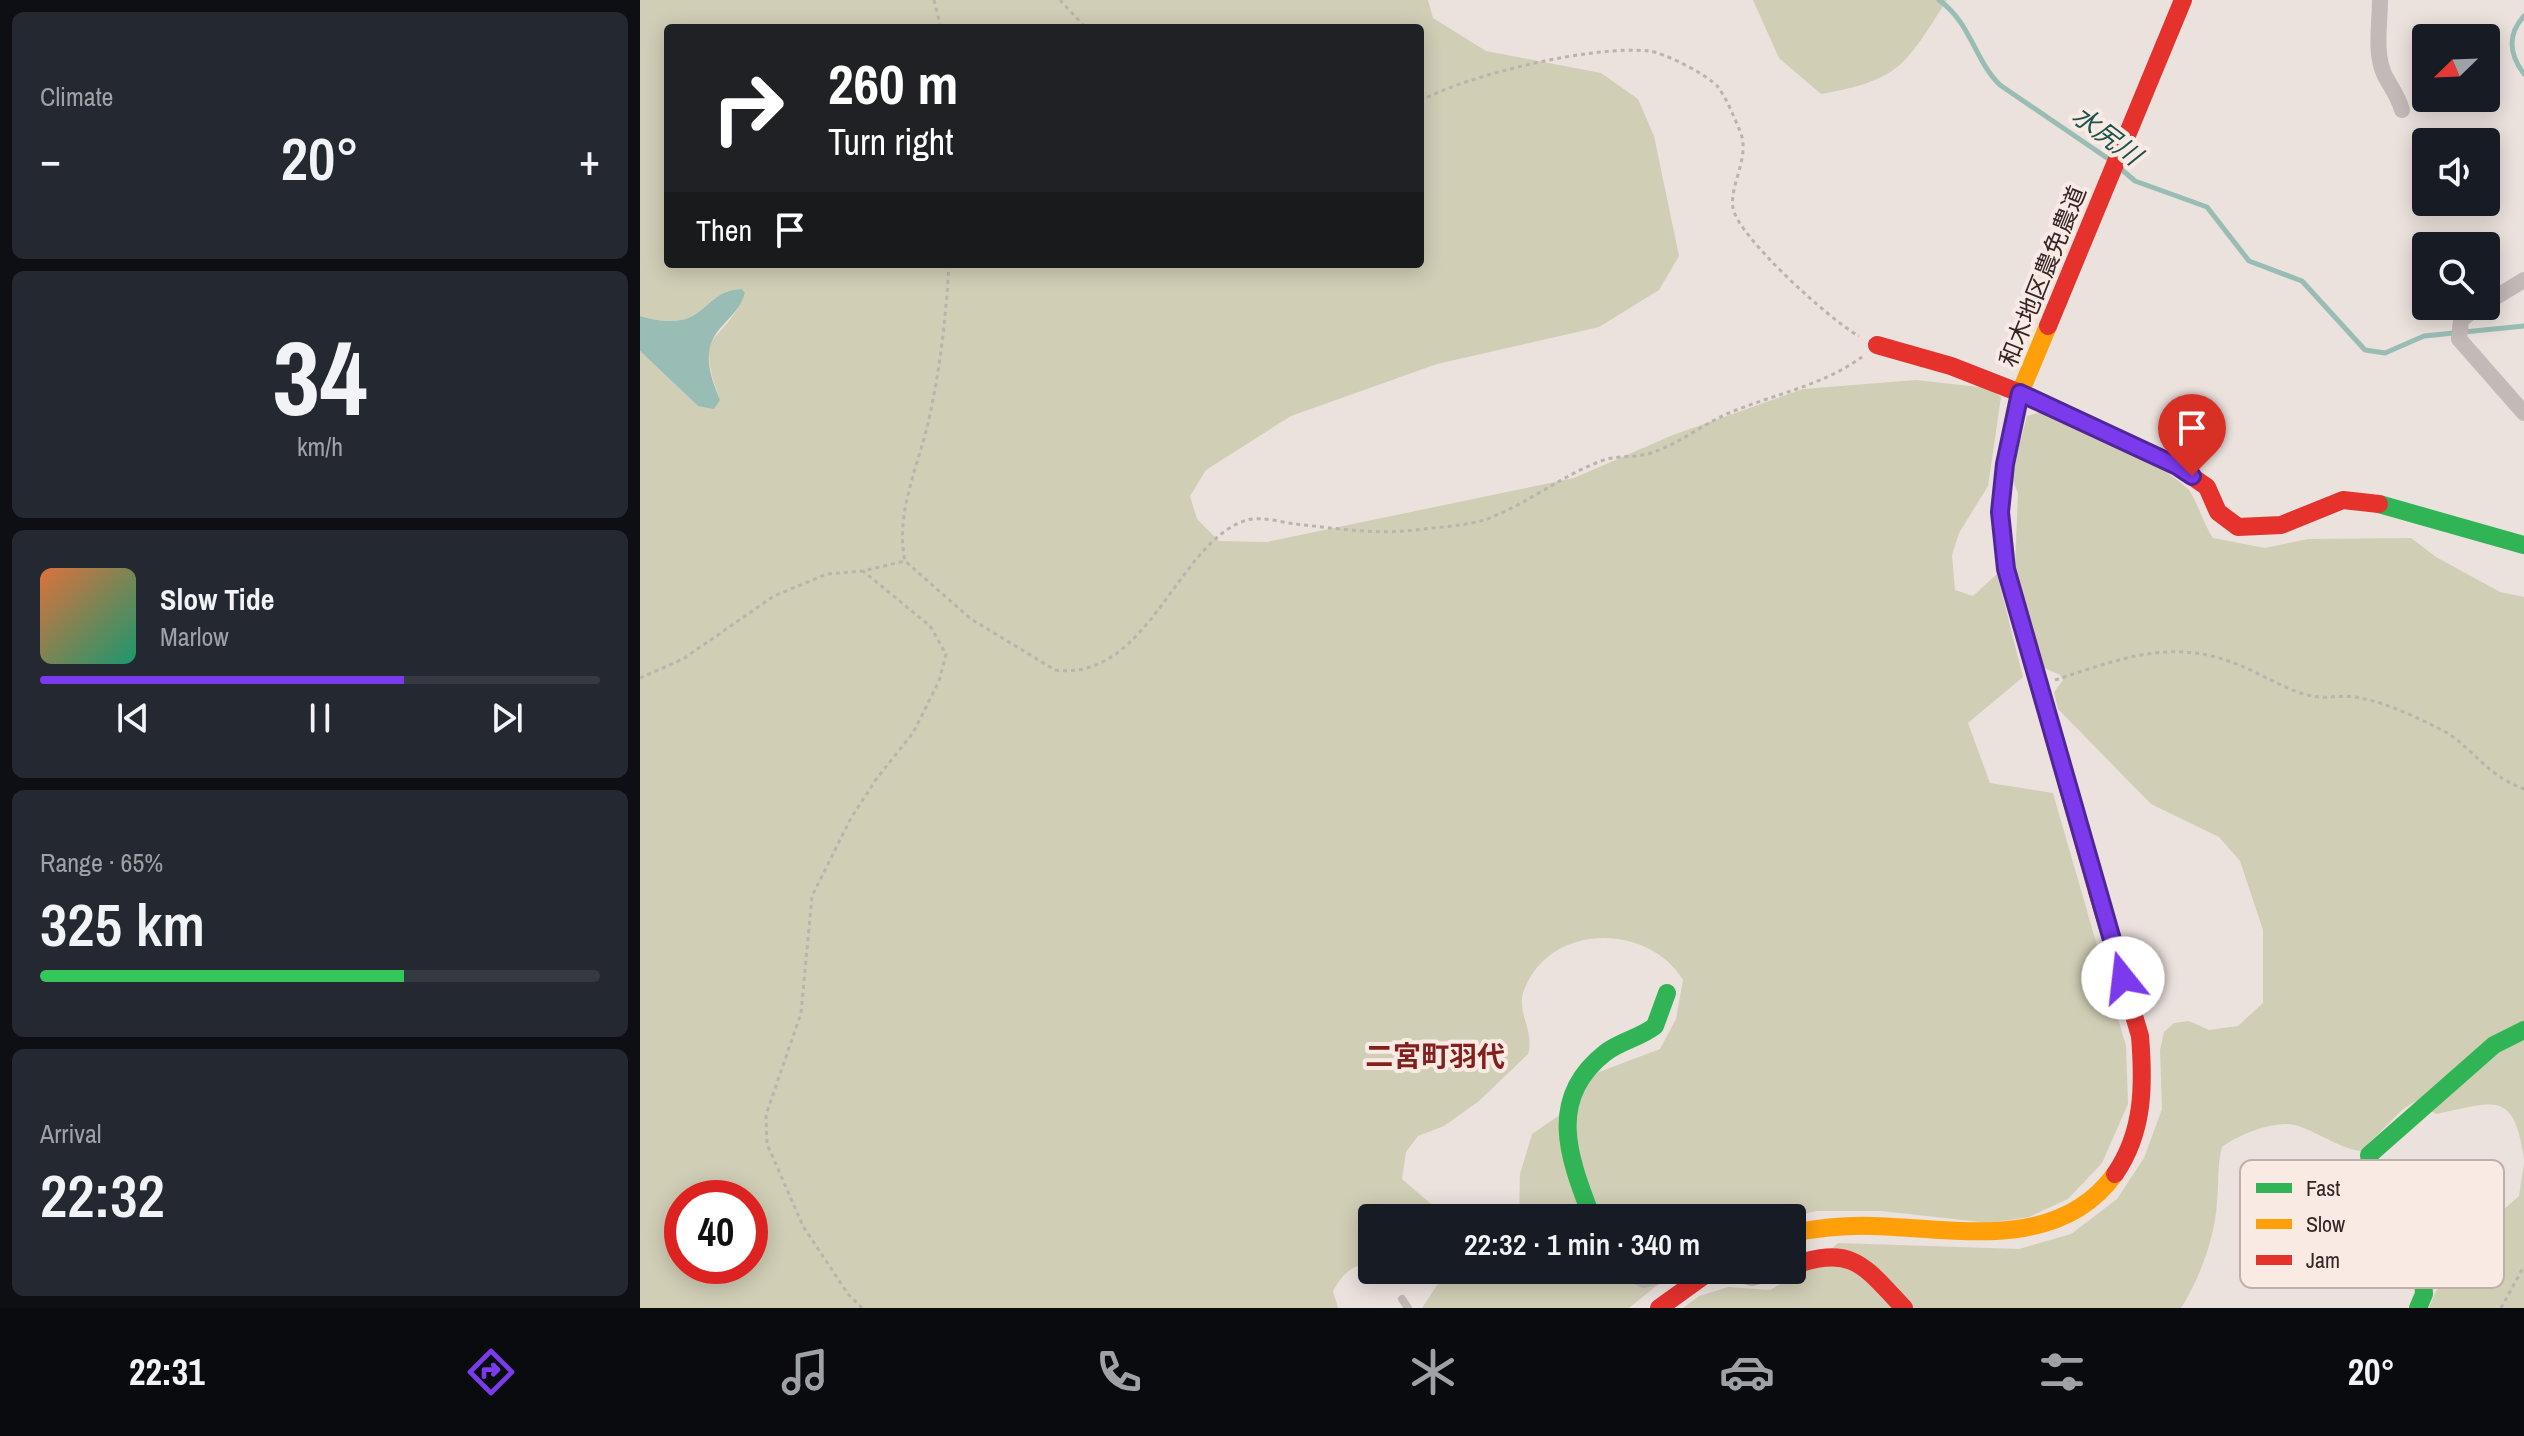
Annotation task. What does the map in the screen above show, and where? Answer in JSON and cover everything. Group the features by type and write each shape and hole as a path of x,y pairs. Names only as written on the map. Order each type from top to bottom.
{"street":[{"name":"和木地区農免農道","path":"1806,1231 1851,1225 1984,1233 2039,1226 2079,1210 2116,1172 2134,1142 2142,1115 2145,1081 2140,1036 2037,686 2006,569 2000,512 2005,464 2020,393 2183,0"},
{"path":"2380,0 2379,57 2386,77 2397,90 2402,110"},
{"path":"2500,295 2524,280"},
{"path":"2461,320 2460,343 2524,413"},
{"path":"1877,345 1951,366 2020,393 2177,466 2207,487 2218,512 2238,527 2281,525 2343,500 2391,505 2524,545"},
{"path":"1587,1204 1566,1145 1564,1120 1589,1069 1611,1048 1654,1031 1662,1019 1667,993"},
{"path":"2370,1160 2369,1155 2494,1045 2524,1030"},
{"path":"1806,1261 1826,1253 1841,1254 1861,1264 1904,1308"},
{"path":"1659,1308 1692,1284"},
{"path":"2418,1308 2424,1288"}],"lane":[{"path":"1402,1299 1408,1308"}],"path":[{"path":"934,0 940,24"},
{"path":"1060,0 1082,24"},
{"path":"949,268 946,311 929,420 900,523 905,561 971,619 1055,670 1085,669 1122,651 1223,530 1250,519 1360,531 1411,530 1485,520 1605,459 1646,455 1683,440 1725,415 1842,371 1877,345 1849,330 1783,273 1743,227 1732,207 1742,163 1742,134 1717,85 1679,62 1651,51 1563,57 1482,77 1424,99"},
{"path":"640,678 683,659 774,596 827,574 863,571 905,561"},
{"path":"862,1308 848,1294 803,1226 767,1144 766,1115 801,1013 812,896 851,818 913,733 939,681 946,654 930,626 863,571"},
{"path":"2037,686 2139,653 2204,654 2237,664 2312,696 2354,697 2403,711 2446,732 2492,773 2524,789"},
{"path":"2501,1308 2524,1266"}],"shaded area":[{"path":"640,0 1428,0 1433,18 1486,51 1601,73 1638,99 1654,136 1679,256 1659,290 1599,327 1437,364 1291,416 1206,470 1190,496 1197,519 1219,541 1267,542 1574,478 1673,435 1803,389 1916,380 1988,388 2001,397 1988,486 1959,533 1952,555 1955,590 1973,596 1997,574 2023,677 1968,723 1990,783 2053,793 2126,1046 2128,1104 2102,1163 2068,1199 2029,1217 1989,1223 1882,1211 1806,1214 1806,1204 1519,1204 1520,1174 1532,1134 1576,1104 1591,1075 1660,1049 1676,1019 1683,980 1667,961 1647,948 1623,940 1599,938 1575,942 1553,953 1535,970 1522,1000 1530,1046 1528,1054 1479,1101 1444,1126 1418,1136 1406,1152 1402,1179 1431,1204 1358,1204 1358,1266 1348,1271 1333,1291 1338,1308 640,1308 640,351 698,406 720,400 712,376 710,348 745,294 742,289 728,291 691,317 662,321 640,316"},
{"path":"1753,0 1947,0 1910,55 1898,66 1869,83 1821,94 1779,58"},
{"path":"2041,412 2139,457 2175,478 2191,493 2213,538 2265,548 2308,539 2411,538 2436,557 2500,592 2524,597 2524,1159 2514,1121 2507,1111 2487,1105 2436,1114 2416,1101 2403,1109 2361,1151 2342,1146 2296,1125 2271,1126 2245,1134 2222,1147 2216,1215 2210,1243 2181,1308 1683,1308 1699,1296 1728,1287 1770,1290 1780,1284 1806,1284 1806,1269 1838,1243 2019,1249 2071,1234 2117,1199 2144,1158 2162,1109 2160,1050 2164,1032 2174,1023 2189,1021 2209,1030 2238,1026 2263,1003 2263,930 2240,861 2219,837 2151,804 2058,709 2054,692 2063,680 2060,675 2040,666 2015,567 2018,493 2011,476 2027,416"},
{"path":"2524,1163 2524,1308 2429,1308 2438,1288 2504,1288 2504,1209 2519,1196"},
{"path":"1438,1284 1659,1284 1629,1308 1422,1308"}],"water":[{"path":"742,289 745,293 741,302 716,333 709,351 710,370 720,400 714,409 698,406 640,351 640,316 662,321 691,317 718,296"}],"waterway":[{"name":"水尻川","path":"1939,0 1959,20 1984,65 2000,85 2110,160"},
{"path":"2524,16 2515,30 2512,45 2515,59 2524,74"},
{"name":"水尻川","path":"2121,169 2135,181 2207,207 2249,261 2302,281 2365,350 2385,353 2424,336 2524,326"}],"traffic: fast":[{"path":"2379,504 2524,545"},
{"path":"1587,1204 1576,1174 1568,1131 1575,1090 1586,1071 1605,1053 1655,1026 1667,993"},
{"path":"2370,1160 2369,1155 2494,1045 2524,1030"},
{"path":"2418,1308 2424,1288"}],"traffic: slow":[{"path":"2048,326 2020,393 2005,464 2000,512 2006,569 2097,891"},
{"path":"1806,1231 1852,1226 1970,1231 2035,1226 2065,1216 2092,1199 2115,1174"}],"traffic: jam":[{"path":"2048,326 2183,0"},
{"path":"1877,345 1951,366 2020,393 2177,466 2207,487 2218,512 2238,527 2281,525 2343,500 2379,504"},
{"path":"2097,891 2140,1036 2141,1090 2137,1125 2125,1158 2115,1174"},
{"path":"1806,1262 1830,1257 1856,1263 1867,1270 1904,1308"},
{"path":"1659,1308 1692,1284"}],"district":[{"name":"二宮町羽代","path":"1435,1056"}],"route":[{"path":"2123,978 2006,569 2000,512 2005,464 2020,393 2177,466 2192,476"}]}
